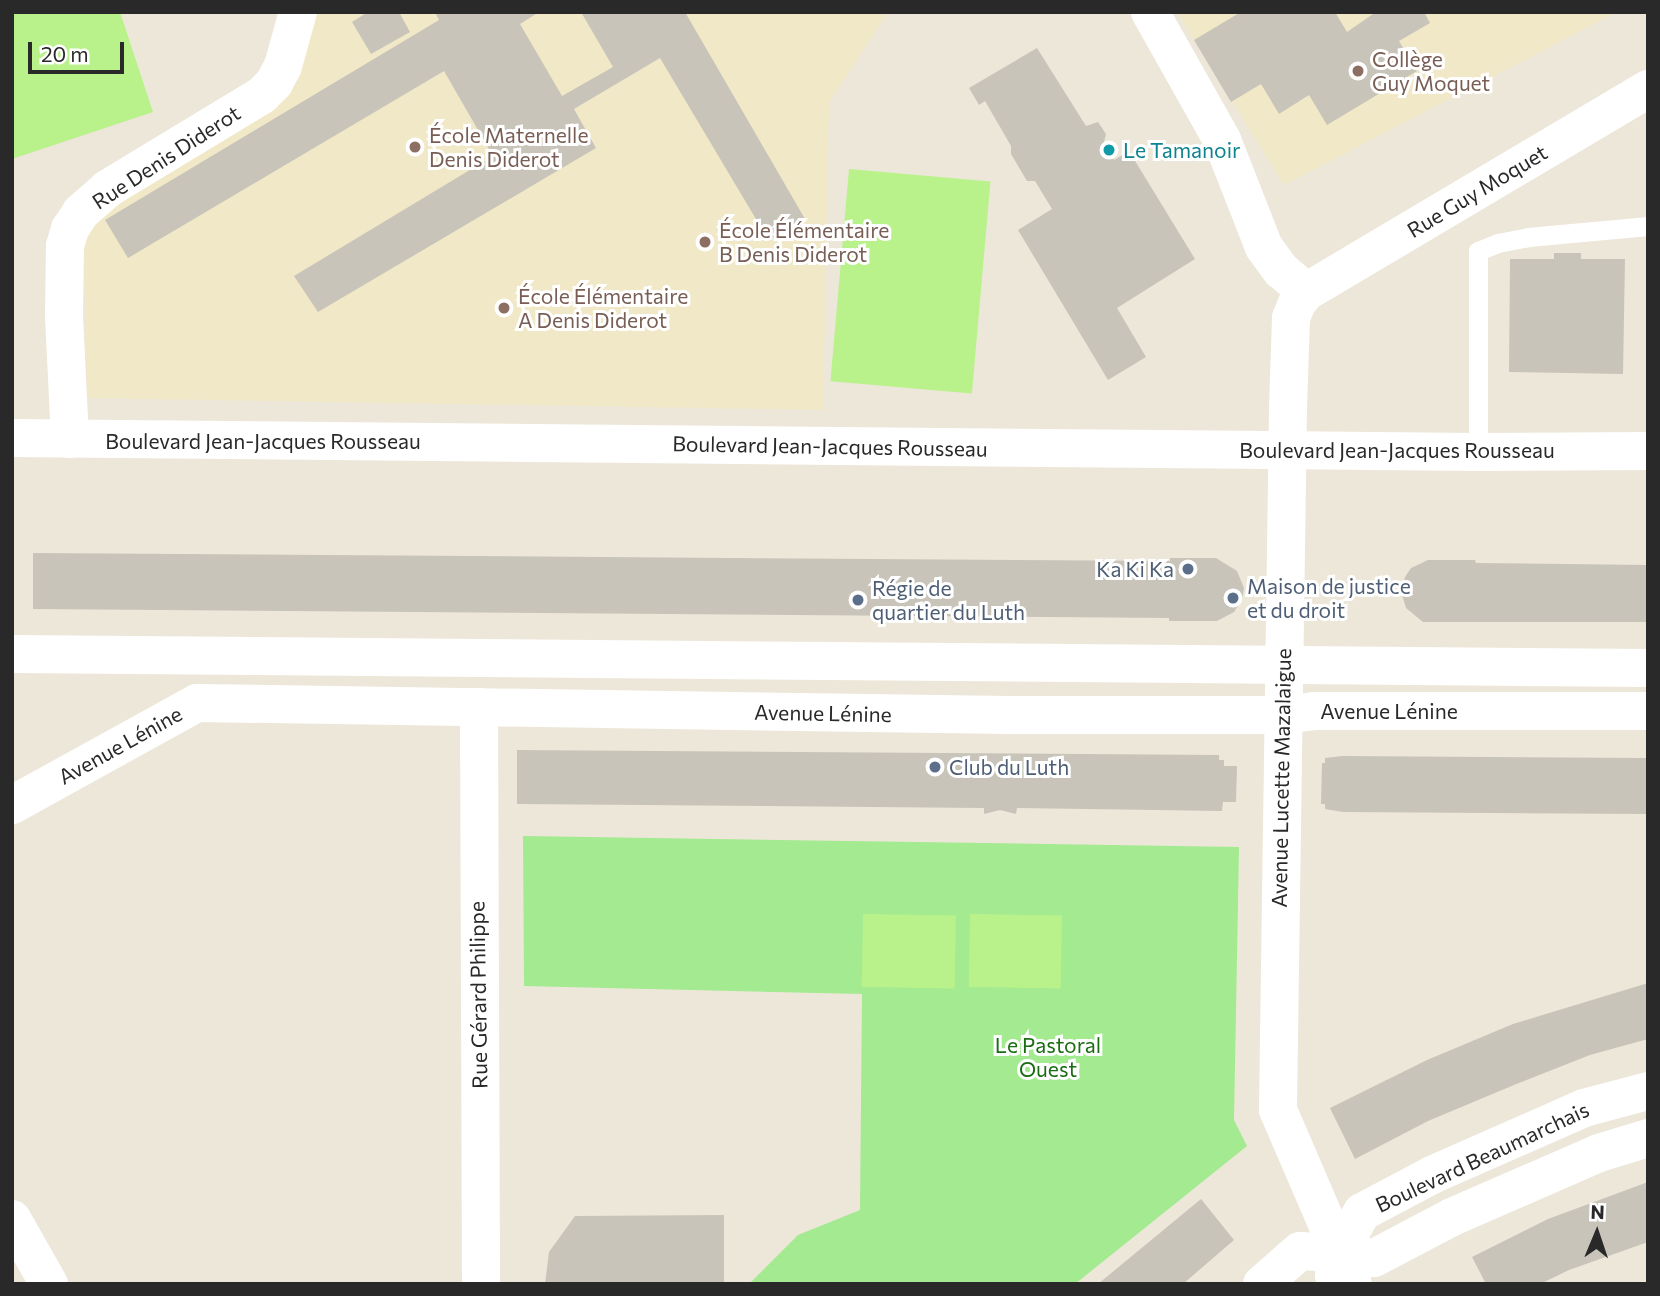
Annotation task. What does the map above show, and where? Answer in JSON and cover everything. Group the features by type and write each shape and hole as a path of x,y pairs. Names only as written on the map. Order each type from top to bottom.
{"street":[{"name":"Rue Denis Diderot","path":"70,439 64,316 65,246 70,229 81,212 107,189 262,95 274,83 283,66 298,12"},
{"path":"1150,12 1222,140 1264,247 1281,270 1306,292"},
{"name":"Rue Guy Moquet","path":"1306,292 1648,89"},
{"name":"Avenue Lucette Mazalaigue","path":"1306,292 1297,303 1291,318 1286,450 1278,1110 1341,1274"},
{"name":"Boulevard Jean-Jacques Rousseau","path":"12,438 1478,452 1648,451"},
{"path":"12,654 1648,668"},
{"name":"Avenue Lénine","path":"16,794 197,703 1009,715 1648,711"},
{"name":"Rue Gérard Philippe","path":"479,707 481,1284"},
{"name":"Boulevard Beaumarchais","path":"1341,1274 1362,1212 1432,1175 1584,1108 1648,1091"},
{"name":"Boulevard Beaumarchais","path":"1341,1274 1452,1217 1574,1163 1648,1138"},
{"path":"12,1219 49,1284"},
{"name":"Boulevard Beaumarchais","path":"1262,1284 1300,1251 1341,1274"}],"lane":[{"path":"1478,452 1478,251 1528,237 1648,226"}],"shaded area":[{"path":"316,12 888,12 829,103 823,410 87,398 83,229 296,85"},
{"name":"Collège Guy Moquet","path":"1177,12 1617,12 1284,185"}],"green space":[{"path":"12,12 120,12 153,112 12,159"},
{"path":"849,169 990,181 972,394 830,381"},
{"name":"Le Pastoral Ouest","path":"523,836 1239,847 1234,1120 1247,1146 1075,1284 749,1284 798,1235 860,1210 862,994 524,986"},
{"path":"863,914 956,916 955,989 862,987"},
{"path":"970,914 1062,916 1061,989 969,987"}],"building":[{"path":"368,12 399,12 410,32 371,54 352,22"},
{"path":"435,12 539,12 520,24 562,96 613,67 581,12 685,12 805,219 769,241 660,58 574,109 596,148 318,312 294,276 493,156 444,71 128,258 105,220 439,20"},
{"path":"1241,12 1335,12 1347,32 1376,12 1424,12 1430,23 1399,41 1417,71 1327,125 1309,95 1279,114 1261,84 1231,102 1194,40"},
{"path":"1037,48 1086,126 1098,122 1106,134 1104,142 1114,160 1129,151 1195,259 1117,308 1146,357 1108,380 1018,230 1052,209 1035,181 1027,181 1011,154 1011,146 985,101 979,105 969,88"},
{"path":"1554,253 1581,253 1581,259 1625,259 1623,374 1509,372 1510,259 1554,259"},
{"path":"33,553 1170,561 1170,558 1216,558 1237,571 1244,588 1242,600 1234,612 1217,621 1169,621 1169,618 33,609"},
{"path":"1428,560 1648,565 1648,622 1423,622 1406,608 1401,591 1411,568"},
{"path":"517,750 1219,755 1219,760 1224,760 1224,766 1237,766 1236,802 1223,802 1222,811 1017,808 1016,814 1000,810 984,814 984,808 517,804"},
{"path":"1325,758 1648,758 1648,814 1343,812 1325,809 1325,804 1321,804 1322,763 1325,763"},
{"path":"1648,983 1648,1039 1590,1055 1514,1085 1428,1121 1355,1159 1330,1108 1427,1060 1513,1024"},
{"path":"1648,1182 1648,1242 1569,1270 1540,1284 1486,1284 1472,1257 1548,1219"},
{"path":"1201,1199 1234,1240 1183,1284 1098,1284"},
{"path":"724,1215 724,1284 545,1284 549,1252 575,1216"}],"place":[{"name":"Collège Guy Moquet","path":"1358,71"},
{"name":"École Maternelle Denis Diderot","path":"415,147"},
{"name":"Le Tamanoir","path":"1109,150"},
{"name":"École Élémentaire B Denis Diderot","path":"705,242"},
{"name":"École Élémentaire A Denis Diderot","path":"504,308"},
{"name":"Ka Ki Ka","path":"1188,569"},
{"name":"Maison de justice et du droit","path":"1233,598"},
{"name":"Régie de quartier du Luth","path":"858,600"},
{"name":"Club du Luth","path":"935,767"}]}
